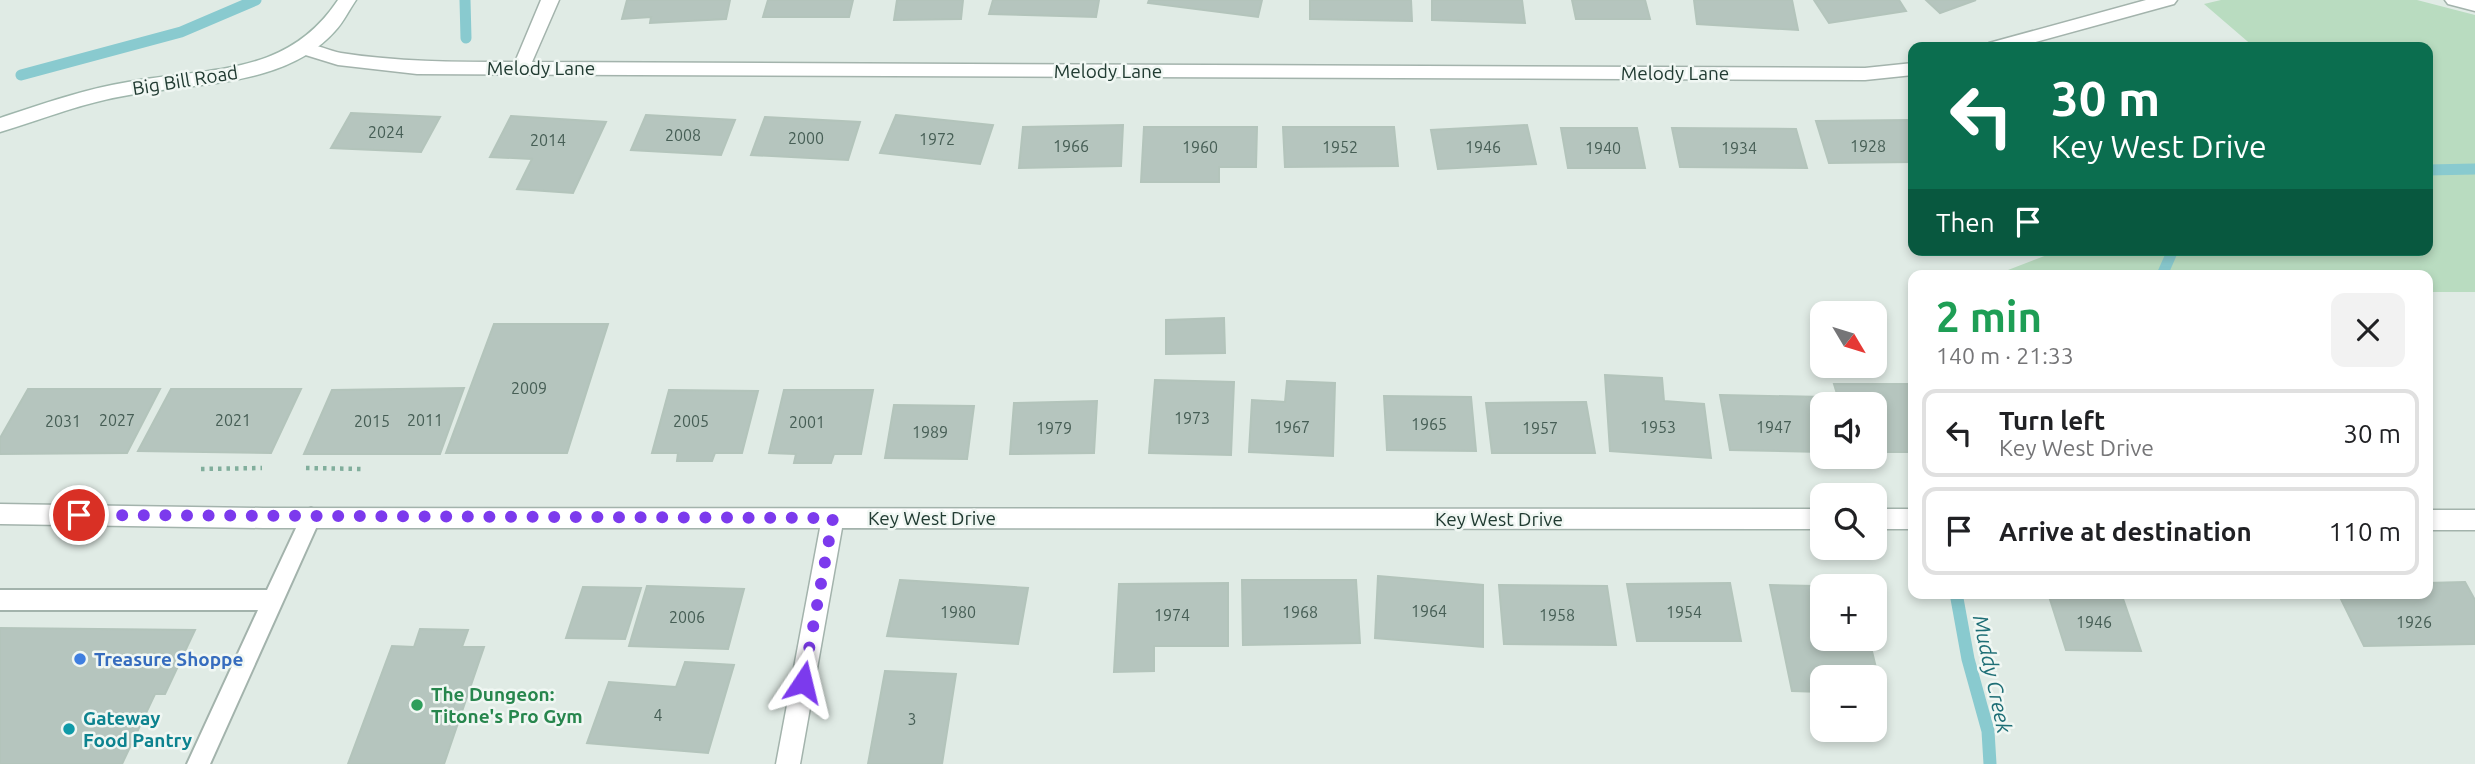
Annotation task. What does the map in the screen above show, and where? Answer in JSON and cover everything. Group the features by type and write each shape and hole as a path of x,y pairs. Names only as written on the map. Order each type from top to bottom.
{"street":[{"name":"Big Bill Road","path":"0,125 127,88 267,65 305,49 334,24 347,0"},
{"path":"521,68 550,0"},
{"path":"2013,42 2168,0"},
{"path":"2455,0 2475,5"},
{"name":"Melody Lane","path":"305,49 338,59 416,68 1865,74 1908,70"},
{"name":"Key West Drive","path":"0,514 311,517 1810,519"},
{"path":"788,764 833,518"},
{"path":"1887,519 1908,519"},
{"path":"2433,520 2475,520"}],"lane":[{"path":"198,764 311,517"},
{"path":"0,600 273,600"}],"path":[{"path":"201,469 262,468"},
{"path":"306,468 362,469"}],"green space":[{"path":"2221,0 2417,0 2475,15 2475,292 2433,292 2433,270 2008,270 2044,256 2433,256 2433,42 2248,42 2204,4"}],"building":[{"path":"627,0 730,0 726,19 650,23 651,17 622,19"},
{"path":"768,0 853,0 849,17 763,17"},
{"path":"897,0 963,0 961,19 894,20"},
{"path":"993,0 1099,0 1096,17 989,14"},
{"path":"1149,0 1262,0 1258,17 1148,3"},
{"path":"1310,0 1411,0 1412,21 1310,19"},
{"path":"1432,0 1522,0 1525,23 1432,20"},
{"path":"1572,0 1645,0 1650,19 1576,19"},
{"path":"1694,0 1792,0 1798,30 1697,24"},
{"path":"1814,0 1899,0 1906,11 1829,23"},
{"path":"1926,0 1976,0 1940,13"},
{"path":"351,113 440,117 421,152 331,148"},
{"path":"646,115 735,120 721,155 631,150"},
{"path":"896,115 993,125 980,164 880,153"},
{"path":"511,116 606,122 573,193 517,189 532,159 490,157"},
{"path":"765,117 860,122 848,160 751,155"},
{"path":"1908,120 1908,162 1829,163 1816,121"},
{"path":"1123,125 1121,166 1019,168 1023,127"},
{"path":"1527,125 1536,164 1438,169 1431,130"},
{"path":"1144,127 1257,127 1256,167 1219,167 1219,182 1141,182"},
{"path":"1283,127 1394,127 1398,166 1285,167"},
{"path":"1561,128 1637,128 1645,168 1568,168"},
{"path":"1672,128 1796,129 1807,168 1680,167"},
{"path":"1224,318 1225,353 1166,354 1166,320"},
{"path":"494,324 608,324 567,453 446,453"},
{"path":"1605,375 1662,378 1664,401 1704,404 1711,458 1610,451"},
{"path":"1155,380 1234,382 1231,455 1149,453"},
{"path":"1287,381 1335,383 1333,456 1249,452 1252,400 1285,402"},
{"path":"1834,384 1908,384 1908,452 1887,452 1887,392 1836,392"},
{"path":"464,388 440,454 304,454 332,390"},
{"path":"28,389 160,389 127,453 0,454 0,438"},
{"path":"171,389 301,389 271,453 138,451"},
{"path":"669,390 758,391 742,453 715,453 712,461 677,461 678,453 652,453"},
{"path":"784,390 873,390 861,454 834,454 831,463 794,463 796,454 769,453"},
{"path":"1720,395 1810,397 1810,452 1730,450"},
{"path":"1384,396 1471,397 1476,451 1387,450"},
{"path":"1097,401 1094,453 1010,454 1014,403"},
{"path":"1586,402 1595,453 1492,453 1486,403"},
{"path":"894,405 974,406 967,459 885,458"},
{"path":"1378,576 1483,585 1483,647 1375,638"},
{"path":"900,580 1028,588 1018,644 887,636"},
{"path":"1242,580 1356,580 1360,643 1243,645"},
{"path":"2465,582 2475,600 2475,644 2364,646 2341,599 2433,599 2433,583"},
{"path":"1228,583 1228,646 1154,646 1154,671 1114,672 1119,584"},
{"path":"1730,583 1741,641 1637,641 1627,584"},
{"path":"1499,585 1607,586 1616,645 1504,644"},
{"path":"1770,585 1810,586 1810,651 1872,651 1875,665 1810,665 1810,692 1792,691"},
{"path":"647,586 744,589 728,649 629,646"},
{"path":"583,587 641,588 625,639 566,638"},
{"path":"2050,599 2123,599 2141,651 2066,650"},
{"name":"Gateway Food Pantry","path":"0,628 195,630 165,694 155,694 122,764 0,764"},
{"name":"The Dungeon: Titone's Pro Gym","path":"420,629 468,630 462,647 484,647 444,764 348,764 392,646 414,647"},
{"path":"685,662 734,665 708,753 587,743 609,682 676,687"},
{"path":"885,671 956,674 942,764 868,764"}],"waterway":[{"path":"21,75 181,32 256,0"},
{"path":"465,0 466,38"},
{"name":"Muddy Creek","path":"2433,170 2475,169"},
{"name":"Muddy Creek","path":"2164,270 2170,256"},
{"name":"Muddy Creek","path":"1957,599 1968,659 1988,731 1990,764"}],"place":[{"name":"Treasure Shoppe","path":"80,659"},
{"name":"The Dungeon: Titone's Pro Gym","path":"417,705"},
{"name":"Gateway Food Pantry","path":"69,729"}],"route":[{"path":"79,515 263,518 833,518 803,682"}]}
